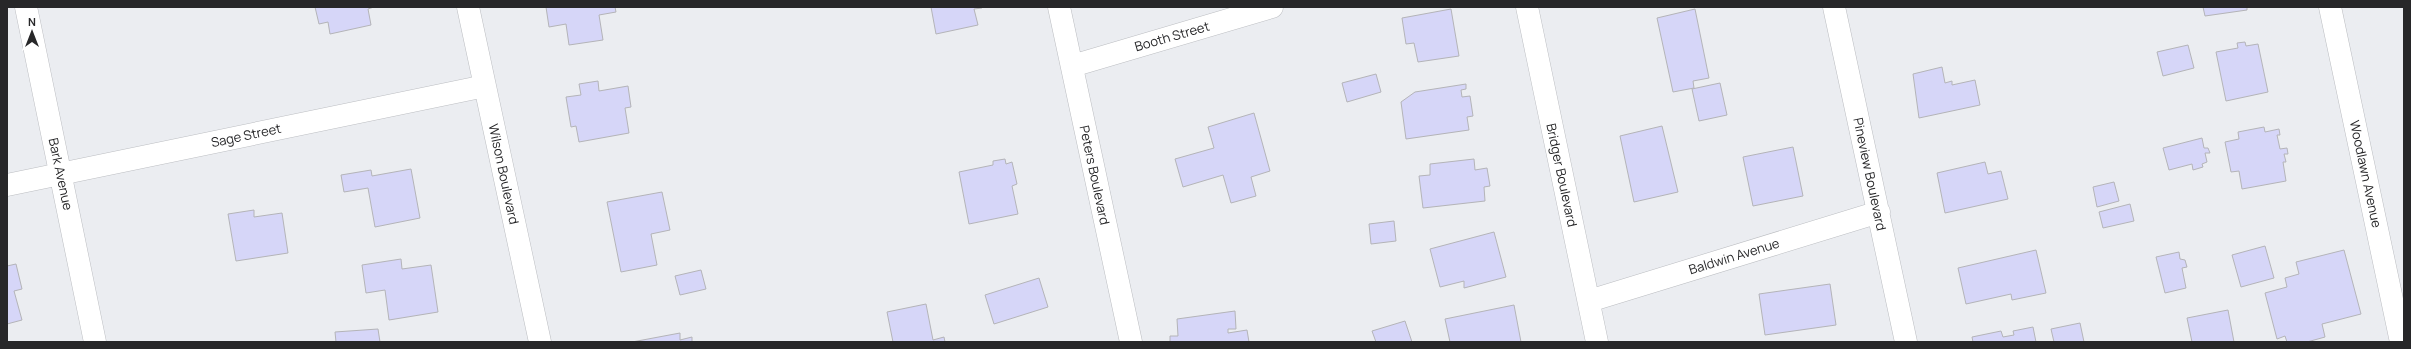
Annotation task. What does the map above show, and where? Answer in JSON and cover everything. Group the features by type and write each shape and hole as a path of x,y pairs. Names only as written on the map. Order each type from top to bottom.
{"street":[{"name":"Bark Avenue","path":"26,7 95,342"},
{"name":"Wilson Boulevard","path":"468,7 540,342"},
{"name":"Peters Boulevard","path":"1059,7 1131,342"},
{"name":"Booth Street","path":"1072,66 1272,7"},
{"name":"Bridger Boulevard","path":"1527,7 1597,342"},
{"name":"Pineview Boulevard","path":"1834,7 1906,342"},
{"name":"Woodlawn Avenue","path":"2330,7 2401,342"},
{"name":"Sage Street","path":"7,185 485,86"},
{"name":"Baldwin Avenue","path":"1588,301 1878,212"}],"building":[{"path":"315,7 374,7 368,9 371,25 330,34 328,22 319,24"},
{"path":"546,7 615,7 616,12 599,15 603,40 569,45 566,24 549,27"},
{"path":"931,7 982,8 974,9 978,25 936,34"},
{"path":"2203,7 2247,7 2247,10 2205,16"},
{"path":"1451,9 1459,56 1418,62 1414,43 1406,44 1402,18"},
{"path":"1695,9 1709,78 1693,81 1694,88 1673,92 1657,18"},
{"path":"2245,42 2246,46 2258,44 2268,92 2226,101 2216,52 2238,48 2237,43"},
{"path":"2188,45 2194,68 2163,76 2157,52"},
{"path":"1942,67 1945,83 1952,81 1952,85 1975,80 1980,105 1919,118 1913,74"},
{"path":"1376,74 1381,92 1347,102 1342,83"},
{"path":"598,81 599,91 628,86 631,107 625,108 629,133 579,142 576,126 571,127 566,97 581,95 579,84"},
{"path":"1720,83 1727,115 1699,121 1692,89"},
{"path":"1466,84 1466,89 1461,90 1462,97 1470,96 1473,116 1467,117 1469,130 1406,139 1401,102 1415,92"},
{"path":"1254,113 1270,171 1251,177 1256,196 1231,203 1223,175 1183,187 1175,159 1214,148 1208,127"},
{"path":"1662,126 1678,192 1634,202 1620,136"},
{"path":"2264,127 2265,132 2279,129 2280,135 2277,135 2280,149 2287,148 2288,154 2284,154 2286,162 2283,162 2286,181 2242,189 2239,171 2231,172 2225,142 2239,139 2238,132"},
{"path":"2202,138 2204,148 2208,148 2210,153 2205,153 2207,162 2202,164 2203,167 2193,170 2192,164 2169,170 2163,148"},
{"path":"1793,147 1803,196 1753,206 1743,157"},
{"path":"1005,159 1006,164 1012,162 1017,184 1012,186 1018,214 969,224 959,172 993,165 993,161"},
{"path":"1474,159 1475,170 1487,168 1490,186 1484,187 1485,201 1423,208 1419,176 1430,175 1430,164"},
{"path":"1985,162 1988,174 2001,171 2008,199 1945,213 1937,173"},
{"path":"411,169 420,218 375,227 368,188 344,192 341,175 371,170 372,176"},
{"path":"2114,182 2119,201 2097,207 2093,187"},
{"path":"662,192 670,230 651,234 657,265 621,272 607,202"},
{"path":"2130,204 2134,221 2103,228 2099,212"},
{"path":"254,210 254,217 282,213 288,253 236,261 228,214"},
{"path":"1394,221 1396,241 1371,244 1369,224"},
{"path":"1494,232 1506,277 1464,288 1464,281 1440,287 1430,249"},
{"path":"2265,246 2274,278 2241,287 2232,255"},
{"path":"2036,250 2046,293 2012,300 2011,294 1966,304 1958,268"},
{"path":"2344,250 2361,314 2322,324 2325,337 2307,342 2287,342 2285,336 2277,339 2265,293 2287,287 2285,278 2299,274 2296,262"},
{"path":"2179,252 2180,259 2185,260 2187,267 2182,268 2186,288 2165,293 2156,257"},
{"path":"401,259 402,269 431,265 438,312 389,320 385,290 366,293 362,265"},
{"path":"16,264 22,289 14,291 22,320 7,324 7,266"},
{"path":"701,270 706,289 680,295 675,276"},
{"path":"1039,278 1048,307 994,324 985,295"},
{"path":"1830,284 1836,325 1765,335 1759,294"},
{"path":"926,304 933,340 944,337 945,342 893,342 887,312"},
{"path":"1514,305 1521,342 1450,342 1445,319"},
{"path":"2228,310 2234,342 2192,342 2187,318"},
{"path":"1235,311 1236,329 1228,329 1228,333 1247,330 1249,342 1170,342 1170,336 1178,336 1177,319"},
{"path":"1405,321 1412,342 1376,342 1372,331"},
{"path":"2080,323 2084,342 2054,342 2051,329"},
{"path":"2033,327 2036,342 1973,342 1972,337 2001,331 2003,337 2014,335 2013,331"},
{"path":"378,329 380,342 336,342 335,332"},
{"path":"680,333 680,340 692,337 692,342 632,342"}]}
